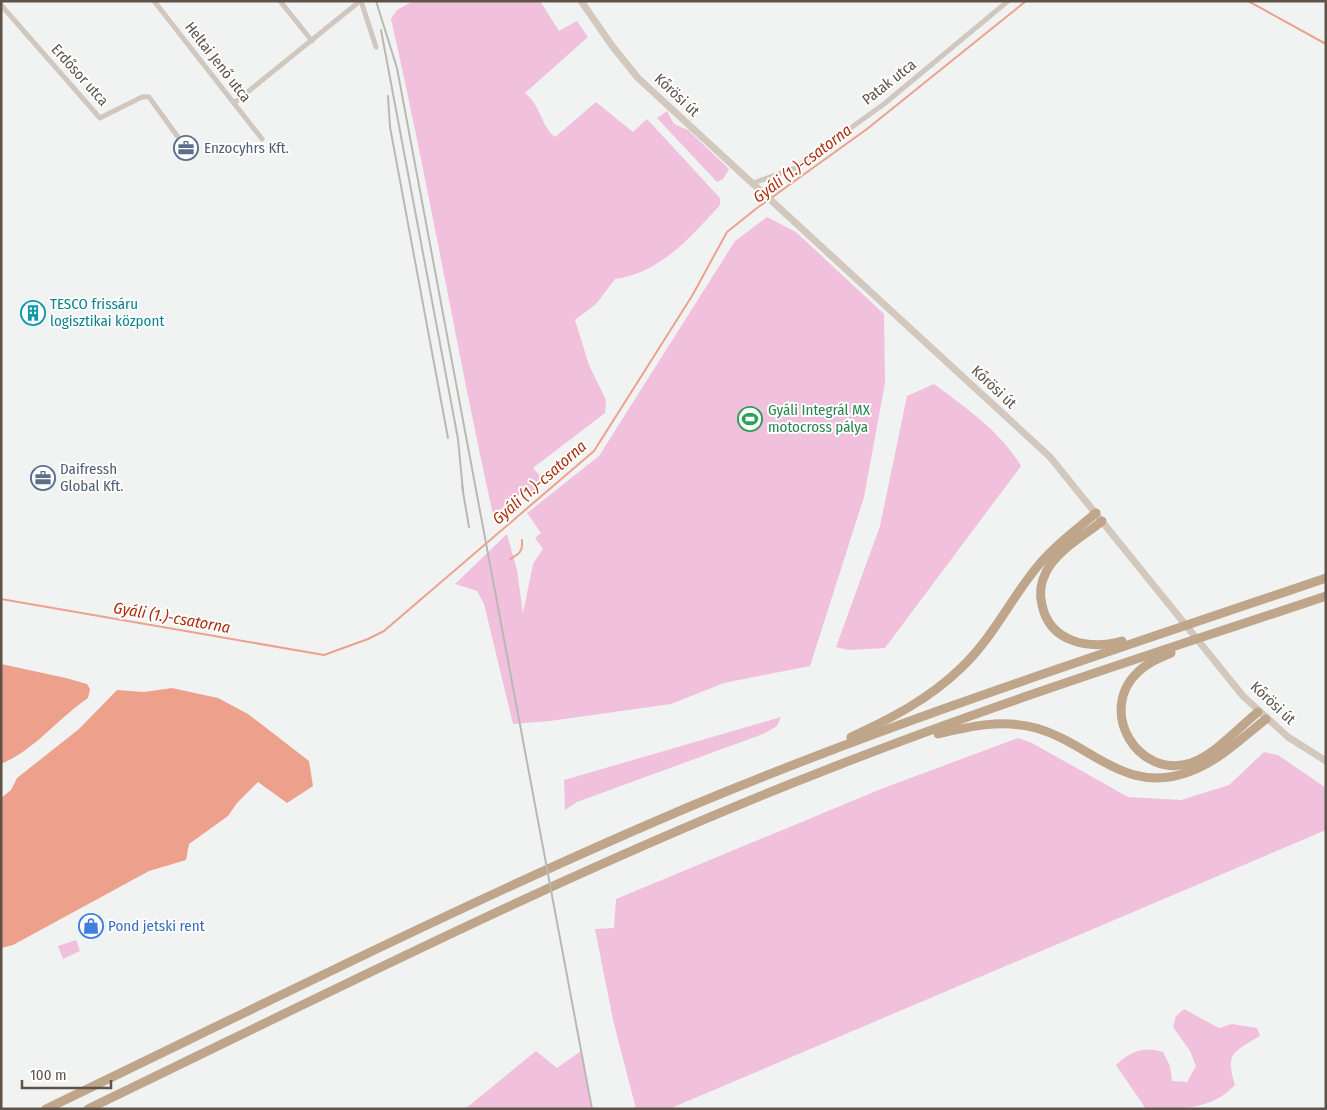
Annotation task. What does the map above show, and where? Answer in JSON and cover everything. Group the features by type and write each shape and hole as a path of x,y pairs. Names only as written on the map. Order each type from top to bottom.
{"highway":[{"path":"1099,517 1048,568 1041,588 1041,601 1045,616 1061,635 1086,644 1106,645 1139,636 1149,638"},
{"path":"830,751 851,737 905,711 951,678 986,640 1044,559 1099,517"},
{"path":"46,1109 523,879 579,854 830,751 975,697 1326,578"},
{"path":"88,1109 526,899 721,814 880,749 1096,672 1326,596"},
{"path":"1228,629 1213,638 1160,658 1136,673 1122,697 1120,713 1123,727 1132,744 1144,756 1165,764 1180,765 1196,761 1208,754 1258,712"},
{"path":"880,749 898,747 974,726 1010,724 1048,733 1113,768 1132,776 1164,778 1190,772 1206,764 1266,719"}],"main road":[{"name":"Kőrösi út","path":"581,1 613,47 638,78 1067,475 1210,656 1258,712 1299,745 1326,761"}],"street":[{"name":"Heltai Jenő utca","path":"154,1 262,139"},
{"path":"280,1 312,41"},
{"path":"234,103 360,1 376,46"},
{"name":"Patak utca","path":"752,183 794,168 884,104 1008,1"},
{"name":"Erdősor utca","path":"1,5 100,118 142,98 149,97 188,151"}],"shaded area":[{"path":"413,1 540,1 559,31 577,21 588,37 525,93 534,103 550,132 555,137 596,102 633,132 647,119 720,198 720,205 674,252 646,269 615,279 596,304 575,320 589,365 606,400 605,413 533,468 541,477 538,488 532,496 521,493 494,519 391,19 397,10"},
{"path":"667,111 674,124 688,130 729,169 723,179 717,182 657,118"},
{"name":"Gyáli Integrál MX motocross pálya","path":"767,217 796,232 884,314 885,383 864,497 810,666 724,683 671,704 550,721 513,724 484,604 477,591 455,584 507,534 517,570 523,613 533,564 543,549 535,538 541,533 527,513 599,456 735,241"},
{"path":"934,384 993,431 1013,453 1021,466 885,648 848,650 836,647 880,526 907,396"},
{"path":"1,664 66,678 87,684 90,689 88,698 24,751 1,764"},
{"path":"172,688 218,698 248,714 309,761 313,786 287,803 258,782 237,803 228,816 189,844 186,860 149,871 13,945 1,948 1,798 11,790 17,778 79,729 117,690 144,692"},
{"path":"781,717 777,726 763,734 577,802 565,810 564,780"},
{"path":"1018,738 1032,743 1128,797 1181,800 1229,785 1264,752 1278,755 1326,788 1326,830 669,1109 636,1109 613,1020 595,929 614,928 616,899 881,789"},
{"path":"76,940 80,951 63,959 58,946"},
{"path":"1184,1009 1219,1028 1232,1024 1257,1028 1260,1036 1234,1054 1231,1066 1235,1085 1226,1093 1206,1104 1171,1109 1146,1109 1116,1065 1132,1053 1143,1050 1156,1050 1163,1052 1170,1066 1172,1081 1187,1082 1196,1066 1190,1051 1173,1027 1176,1016"},
{"path":"536,1051 557,1068 581,1051 592,1109 465,1109"}],"waterway":[{"name":"Gyáli (1.)-csatorna","path":"1,599 324,655 384,631 594,451 692,296 727,232 757,208 867,129 1026,1"},
{"name":"Gyáli (1.)-csatorna","path":"1248,1 1326,44"},
{"path":"510,559 520,552 522,540"}],"railway":[{"path":"376,1 397,68 592,1109"},
{"path":"381,30 458,439 463,491"},
{"path":"388,96 390,127 448,438"},
{"path":"462,486 469,527"}],"place":[{"name":"Enzocyhrs Kft.","path":"186,148"},
{"name":"TESCO frissáru logisztikai központ","path":"33,313"},
{"name":"Gyáli Integrál MX motocross pálya","path":"750,419"},
{"name":"Daifressh Global Kft.","path":"43,478"},
{"name":"Pond jetski rent","path":"91,926"}]}
